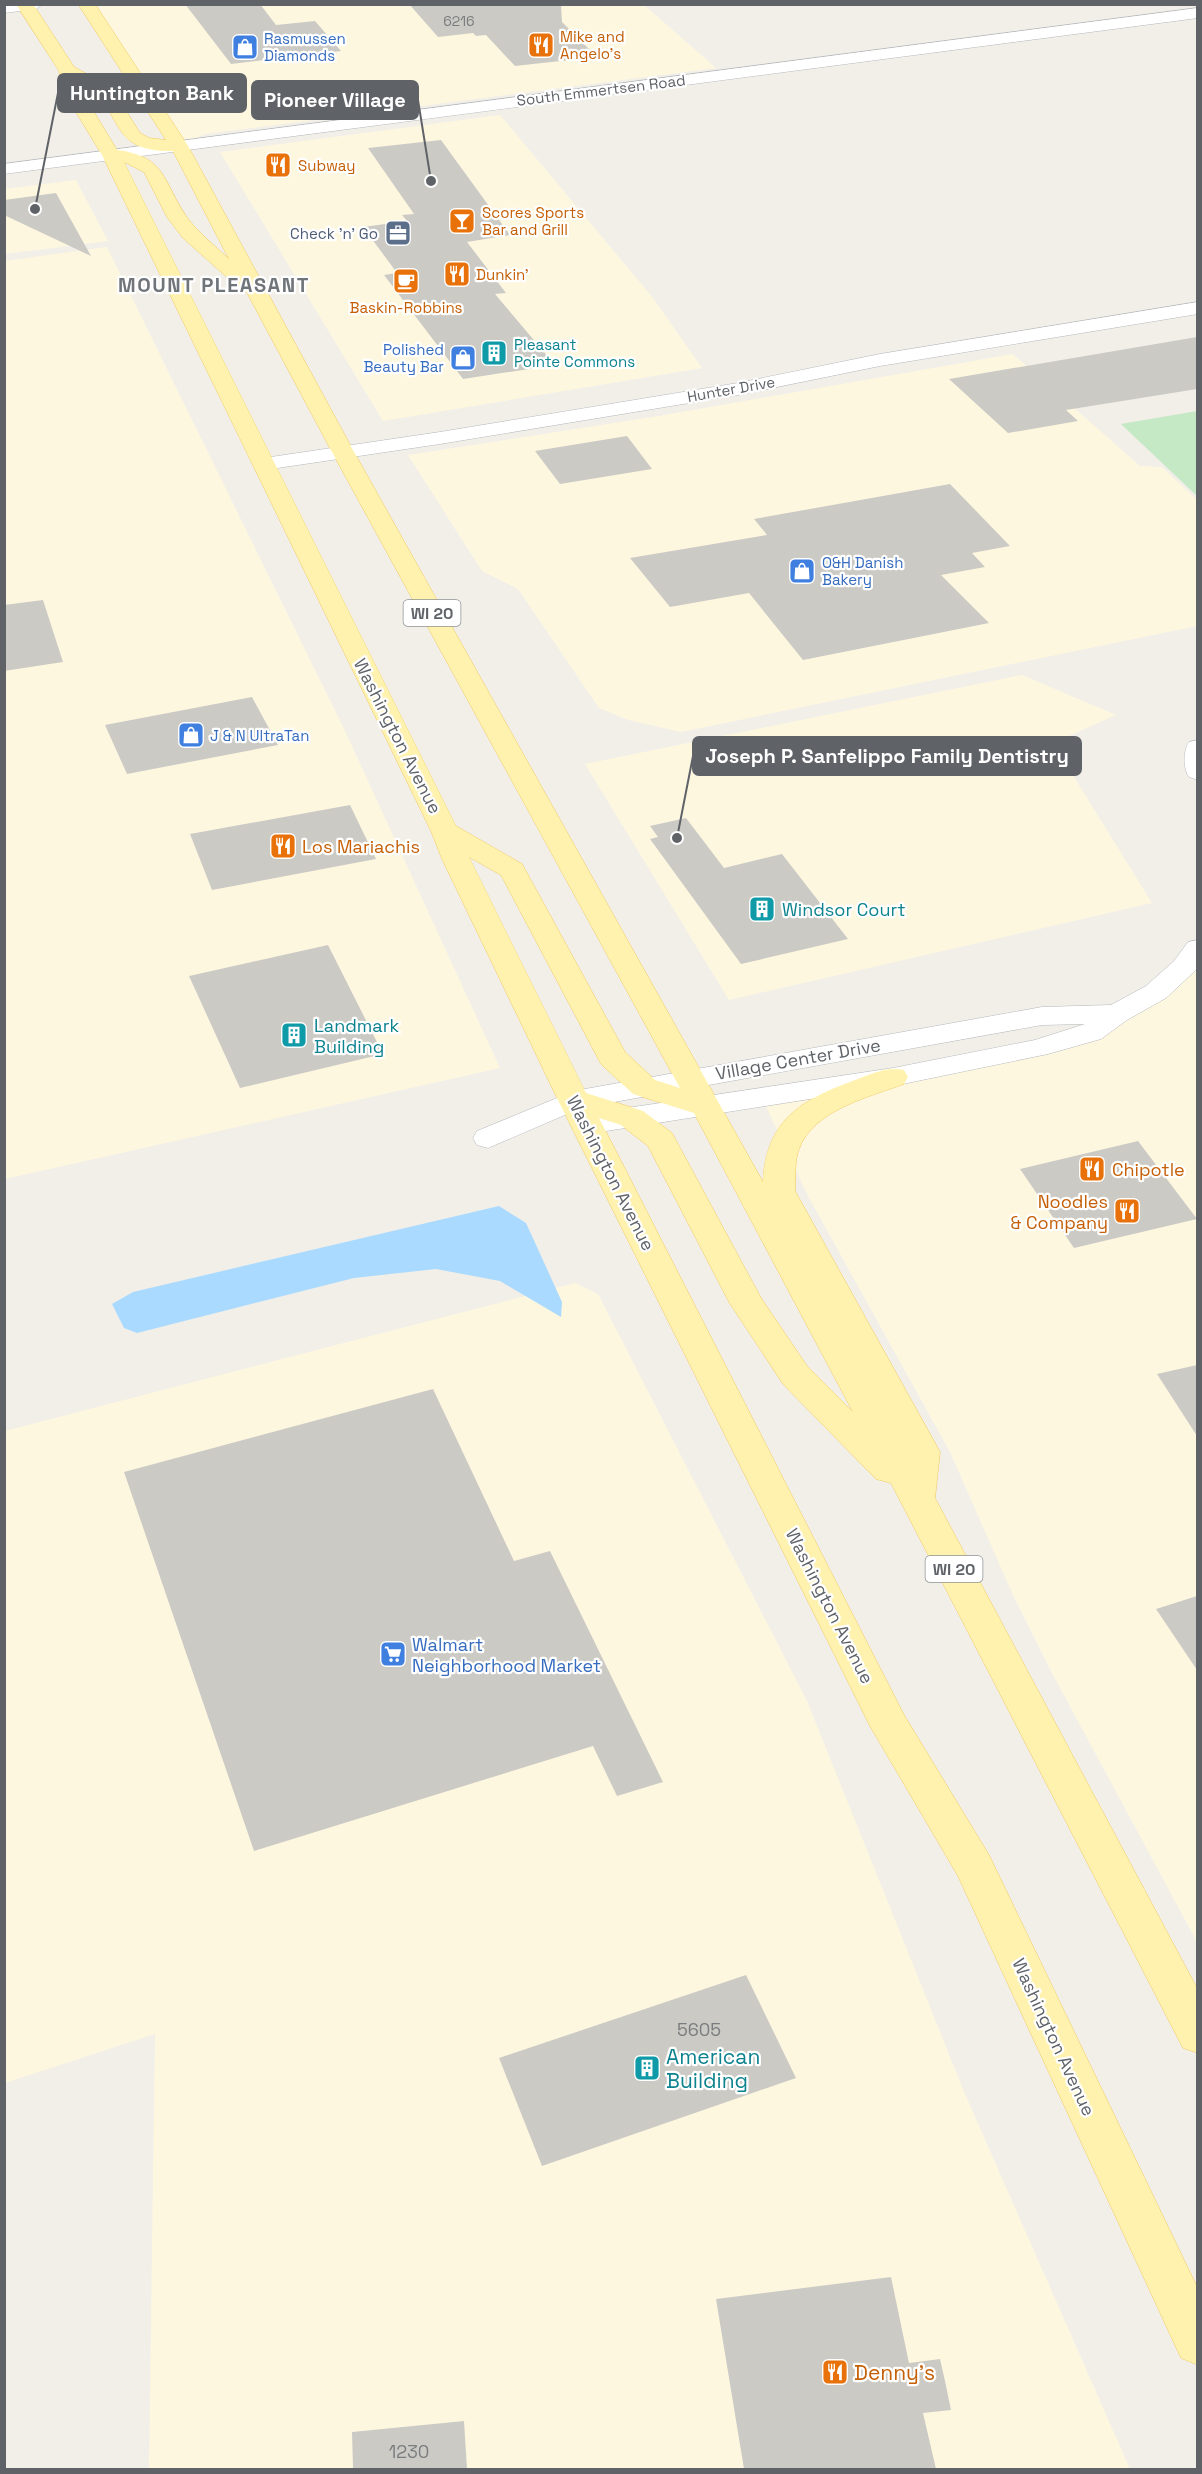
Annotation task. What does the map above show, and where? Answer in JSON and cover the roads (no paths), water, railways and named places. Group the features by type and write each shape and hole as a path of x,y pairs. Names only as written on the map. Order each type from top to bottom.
{"main road":[{"name":"WI 20","path":"86,4 179,146 343,452 698,1092 916,1498 1197,2034"},
{"name":"Washington Avenue","path":"28,5 68,71 71,89 111,155 445,831 456,859 580,1112 890,1726 974,1867 1197,2342"},
{"path":"68,71 104,90 126,127 138,141 179,146"},
{"path":"111,155 129,157 151,169 177,217 190,234 259,295"},
{"path":"445,831 512,870 612,1057 644,1087 698,1092"},
{"path":"893,1077 834,1100 798,1123 783,1149 779,1191 922,1452 916,1498"},
{"path":"580,1112 632,1118 661,1140 746,1302 795,1375 916,1498"}],"street":[{"path":"1155,4 1172,16"},
{"path":"4,8 28,5"},
{"name":"South Emmertsen Road","path":"4,169 1197,13"},
{"name":"Hunter Drive","path":"264,464 738,389 880,360 1197,308"},
{"path":"1197,747 1197,772"},
{"name":"Village Center Drive","path":"698,1092 893,1077 1038,1048 1091,1033 1117,1014 1156,992 1184,967 1197,948"},
{"name":"Village Center Drive","path":"632,1118 698,1092 1042,1016 1117,1014"},
{"path":"488,1138 580,1112 644,1087"}],"water":[{"path":"499,1206 526,1223 562,1302 561,1317 500,1281 436,1269 354,1278 137,1333 124,1328 112,1304 133,1292"}],"place":[{"name":"Mike and Angelo's","path":"541,45"},
{"name":"Rasmussen Diamonds","path":"245,47"},
{"name":"Subway","path":"278,165"},
{"name":"Pioneer Village","path":"431,181"},
{"name":"Huntington Bank","path":"35,209"},
{"name":"Scores Sports Bar and Grill","path":"462,221"},
{"name":"Check 'n' Go","path":"398,233"},
{"name":"Dunkin'","path":"457,274"},
{"name":"Baskin-Robbins","path":"406,281"},
{"name":"Pleasant Pointe Commons","path":"494,353"},
{"name":"Polished Beauty Bar","path":"463,358"},
{"name":"O&H Danish Bakery","path":"802,571"},
{"name":"J & N UltraTan","path":"191,735"},
{"name":"Joseph P. Sanfelippo Family Dentistry","path":"677,838"},
{"name":"Los Mariachis","path":"283,846"},
{"name":"Windsor Court","path":"762,909"},
{"name":"Landmark Building","path":"294,1035"},
{"name":"Chipotle","path":"1092,1169"},
{"name":"Noodles & Company","path":"1127,1211"},
{"name":"Walmart Neighborhood Market","path":"393,1654"},
{"name":"American Building","path":"647,2068"},
{"name":"Denny's","path":"835,2372"}],"district":[{"name":"MOUNT PLEASANT","path":"214,285"}]}
